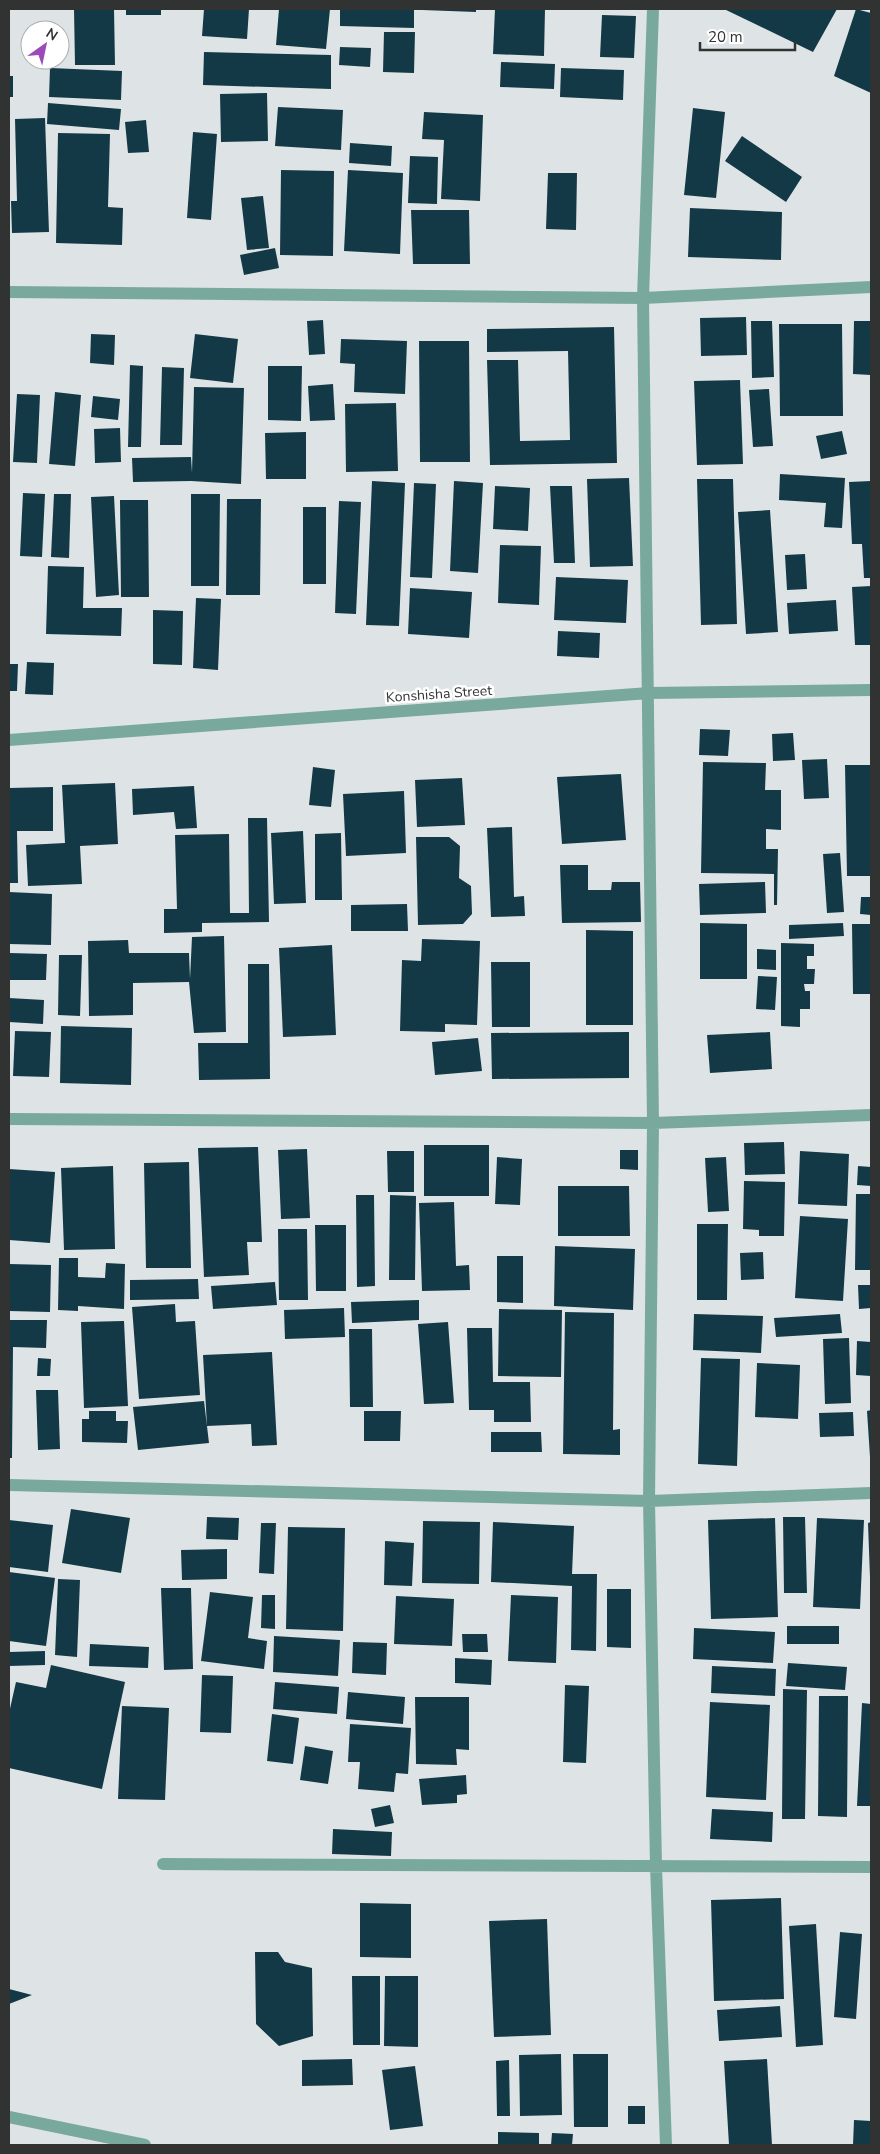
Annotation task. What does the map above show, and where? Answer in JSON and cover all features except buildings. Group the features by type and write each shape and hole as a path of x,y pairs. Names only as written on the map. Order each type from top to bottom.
{"street":[{"path":"653,9 643,298 653,1122 649,1501 656,1866 666,2145"},
{"path":"9,292 643,298 871,287"},
{"name":"Konshisha Street","path":"9,740 649,693 871,690"},
{"path":"9,1119 653,1122 871,1115"},
{"path":"9,1485 649,1501 871,1493"},
{"path":"163,1864 871,1867"},
{"path":"9,2117 145,2145"}]}
